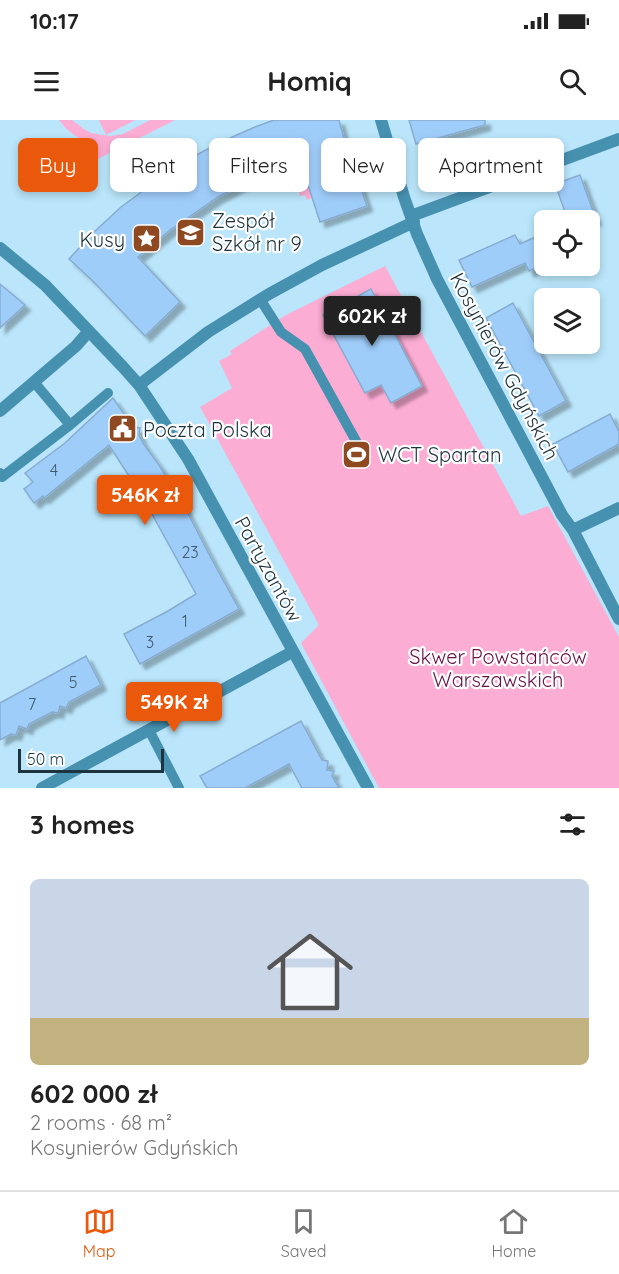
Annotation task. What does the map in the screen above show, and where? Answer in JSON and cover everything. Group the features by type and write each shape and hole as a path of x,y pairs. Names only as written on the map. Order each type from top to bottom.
{"street":[{"name":"Kosynierów Gdyńskich","path":"381,120 417,234 444,293 619,619"},
{"path":"139,385 208,332 260,299 322,265 412,219 619,139"},
{"name":"Partyzantów","path":"0,248 45,285 139,385 188,459 368,788"},
{"path":"0,411 76,346 89,331"},
{"path":"573,530 619,508"},
{"path":"42,788 292,652"}],"lane":[{"path":"260,299 281,332 305,349 356,441"},
{"path":"34,382 70,425"},
{"path":"1,476 70,425 108,393"},
{"path":"149,730 178,788"}],"green space":[{"path":"59,120 72,120 91,133 110,136 123,134 150,120 175,120 139,138 110,138 110,153 98,159 98,138 80,138"},
{"path":"99,120 135,120 106,135"},
{"path":"309,189 312,198 307,200 305,195 300,196 299,192 309,192"},
{"name":"Skwer Powstańców Warszawskich","path":"385,266 521,516 548,506 619,637 619,788 379,788 301,643 319,625 200,407 232,388 219,361 232,354 230,351 286,315"}],"building":[{"path":"274,120 339,120 344,138 321,138 321,192 362,192 367,206 320,222 309,188 309,138 230,138"},
{"path":"409,120 485,120 485,125 438,138 418,138 416,144"},
{"path":"209,148 209,192 228,192 170,230 138,257 180,302 145,336 69,259 121,207 141,192 197,192 197,155"},
{"path":"580,175 592,210 564,210 558,192 564,192 564,181"},
{"path":"515,235 520,244 534,238 534,269 529,271 525,263 472,287 459,260"},
{"path":"0,284 25,305 0,328"},
{"path":"371,289 422,386 391,403 381,385 365,393 323,315"},
{"path":"513,303 534,342 534,354 541,354 566,401 539,416 486,318"},
{"path":"113,398 133,427 140,428 139,435 143,443 183,504 239,609 140,664 124,634 196,594 142,496 109,445 44,498 43,496 34,503 24,489 33,482 25,473 65,443"},
{"path":"610,414 619,432 619,444 568,472 553,444"},
{"path":"86,656 101,685 69,702 66,708 60,706 58,713 52,712 29,724 27,729 19,726 16,735 11,734 0,740 0,703"},
{"path":"301,721 322,760 328,761 327,770 334,771 332,776 339,788 302,788 289,764 245,788 207,788 200,776"}],"place":[{"name":"Zespół Szkół nr 9","path":"191,232"},
{"name":"Kusy","path":"146,239"},
{"name":"Poczta Polska","path":"122,429"},
{"name":"WCT Spartan","path":"357,454"}]}
